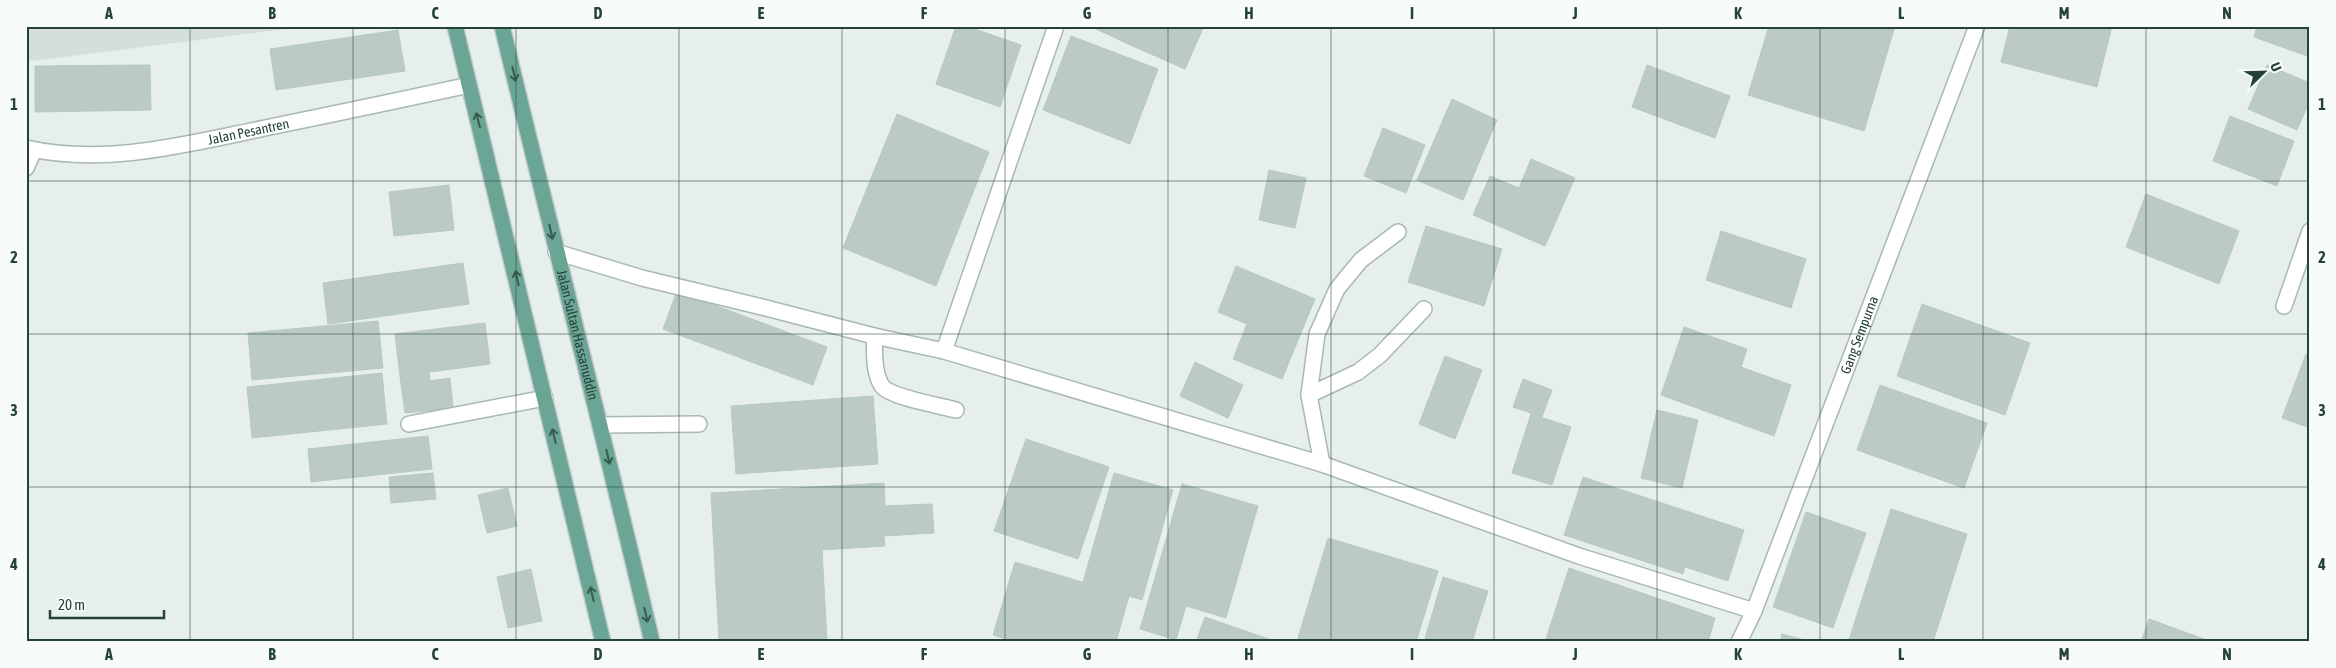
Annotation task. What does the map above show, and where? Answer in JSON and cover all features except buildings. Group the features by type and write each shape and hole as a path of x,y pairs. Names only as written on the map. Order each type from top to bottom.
{"main road":[{"path":"455,26 603,642"},
{"name":"Jalan Sultan Hassanuddin","path":"502,26 556,252 601,425 652,642"}],"street":[{"path":"944,351 1056,26"},
{"name":"Gang Sempurna","path":"1739,642 1754,611 1977,26"},
{"name":"Jalan Pesantren","path":"30,149 69,155 101,155 162,149 469,85"},
{"path":"26,168 30,149"},
{"path":"2284,306 2310,231"},
{"path":"1322,464 1310,395 1317,334 1337,289 1360,260 1398,232"},
{"path":"556,252 642,278 874,336 944,351 1322,464 1579,556 1754,611"},
{"path":"1310,395 1358,372 1380,355 1424,308"},
{"path":"874,336 876,372 883,388 894,394 956,410"},
{"path":"409,424 545,398"},
{"path":"601,425 699,424"}],"shaded area":[{"path":"26,26 310,26 32,61 26,59"}]}
